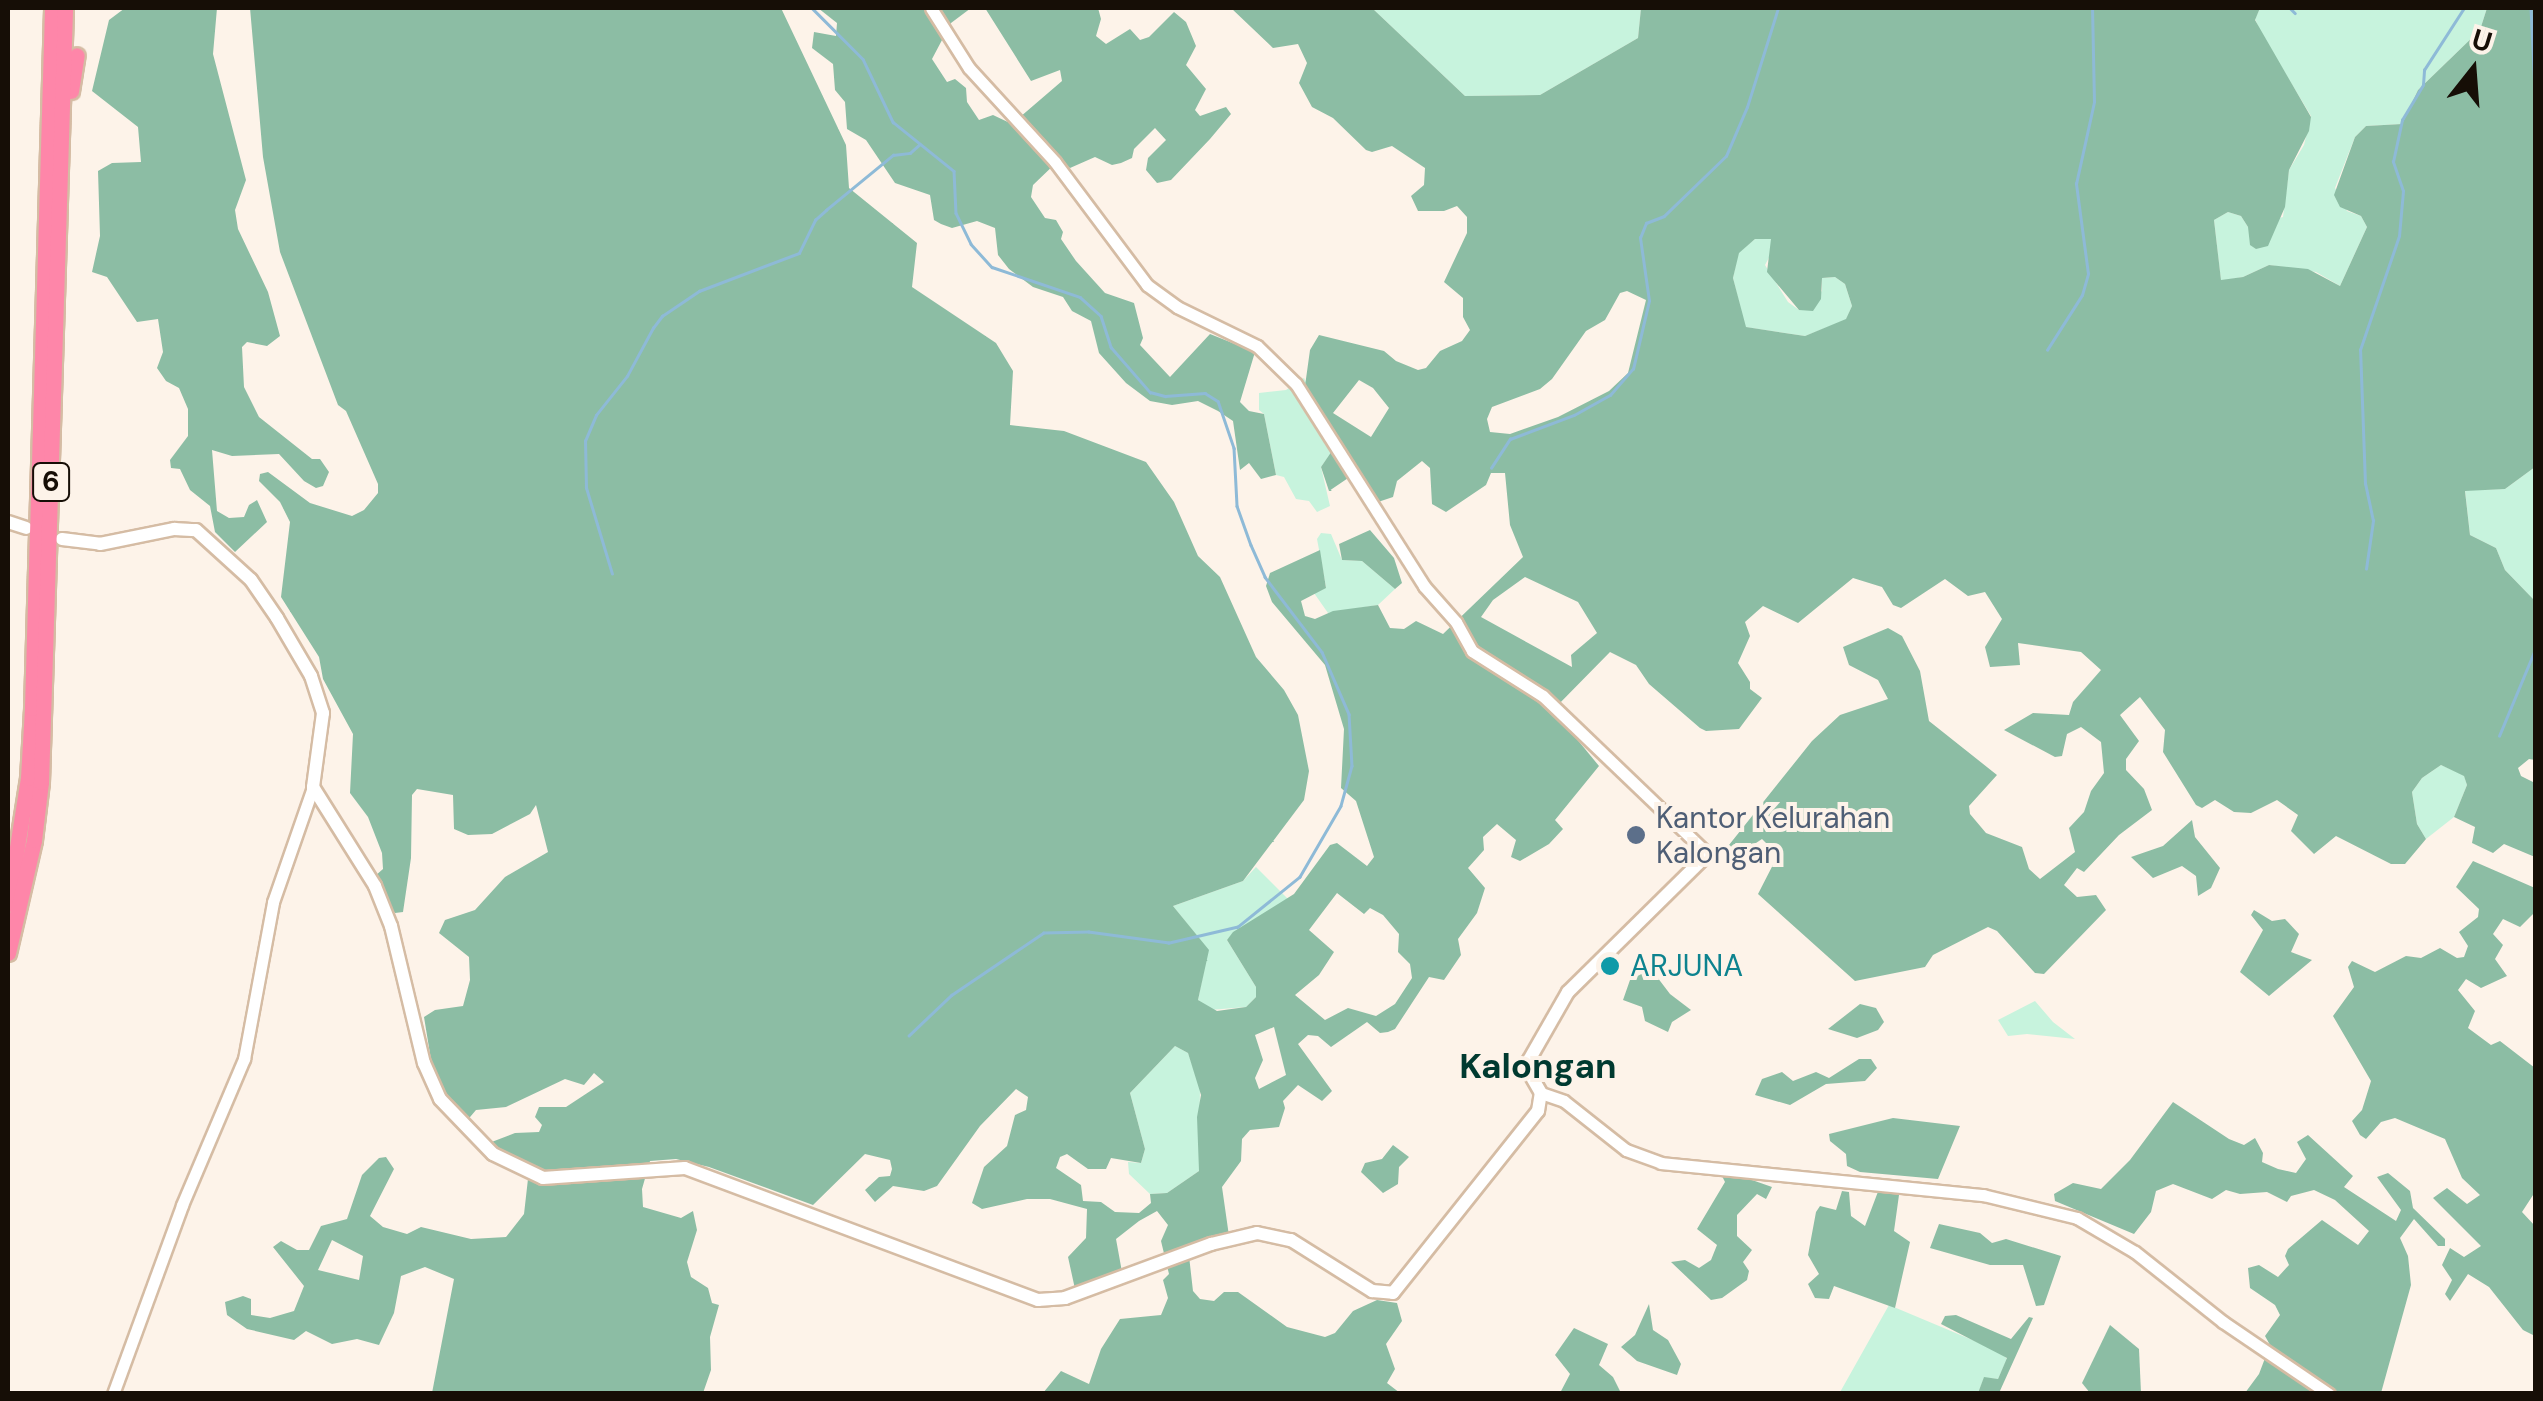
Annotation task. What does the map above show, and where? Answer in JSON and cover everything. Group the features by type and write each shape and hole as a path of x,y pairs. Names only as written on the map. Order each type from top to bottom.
{"highway":[{"name":"6","path":"8,904 32,726 52,8"},
{"name":"6","path":"8,953 34,840 41,782 65,8"},
{"path":"62,140 77,56"},
{"path":"38,214 45,244"}],"main road":[{"path":"8,522 26,528"},
{"path":"62,539 100,544 188,528 208,538 250,580 312,676 323,713 312,787 314,802 375,886 391,926 424,1062 440,1099 493,1154 544,1178 685,1168 1025,1297 1065,1298 1210,1244 1272,1233 1321,1256 1372,1290 1389,1295 1416,1268 1538,1111 1541,1094 1530,1074 1530,1060 1568,992 1708,854"}],"street":[{"path":"931,8 988,94 1055,162 1154,292 1258,346 1296,384 1424,586 1456,622 1472,651 1543,696 1708,854"},
{"path":"113,1394 182,1205 244,1059 273,902 314,802"},
{"path":"1541,1094 1564,1101 1626,1150 1661,1163 1983,1196 2077,1218 2121,1243 2223,1322 2329,1394"}],"green space":[{"path":"125,8 217,8 213,54 246,180 235,210 238,229 268,292 280,336 267,346 247,342 242,347 244,387 259,417 312,459 320,459 329,472 323,486 316,488 279,454 232,456 212,450 217,511 229,518 244,517 249,505 257,500 267,522 235,552 215,532 210,506 190,490 180,469 171,468 170,460 188,436 188,409 179,388 166,381 157,368 163,352 158,319 137,322 107,277 92,272 100,236 98,171 112,163 141,162 138,127 92,91 109,20"},
{"path":"250,8 781,8 846,145 849,188 917,243 912,287 996,343 1013,371 1010,425 1064,431 1146,462 1174,502 1198,556 1220,577 1256,657 1284,690 1298,715 1309,771 1304,800 1243,881 1173,906 1209,950 1198,1000 1217,1011 1246,1007 1256,997 1256,987 1227,940 1233,932 1294,894 1330,845 1337,843 1367,866 1374,857 1356,801 1341,788 1344,729 1325,665 1272,602 1266,586 1270,573 1320,550 1326,588 1301,601 1305,616 1315,619 1333,611 1378,605 1390,628 1404,629 1416,621 1443,634 1523,557 1510,525 1505,473 1491,473 1486,485 1446,512 1432,504 1430,468 1422,461 1397,481 1393,497 1375,503 1357,472 1329,491 1321,467 1336,445 1305,386 1310,350 1319,335 1384,351 1418,370 1426,368 1440,351 1462,341 1470,330 1463,317 1463,298 1444,282 1467,233 1467,217 1457,206 1444,211 1418,211 1411,196 1424,185 1425,168 1392,146 1366,150 1333,118 1312,107 1299,83 1307,63 1298,44 1273,48 1231,8 1372,8 1465,96 1540,95 1638,38 1641,8 2260,8 2255,20 2311,117 2309,131 2289,170 2285,207 2268,246 2256,249 2250,245 2248,227 2241,216 2228,212 2214,220 2221,280 2243,277 2269,265 2308,269 2340,286 2367,227 2361,216 2340,207 2334,195 2355,137 2366,126 2402,124 2418,90 2480,30 2487,8 2535,8 2535,467 2505,489 2465,491 2470,535 2496,548 2505,570 2535,601 2535,760 2529,759 2518,768 2521,776 2535,783 2535,857 2504,844 2493,853 2472,843 2475,827 2454,817 2467,785 2464,776 2441,765 2422,778 2412,792 2417,824 2426,839 2405,864 2391,864 2336,836 2314,854 2291,831 2298,815 2277,800 2251,813 2234,812 2215,800 2202,808 2196,805 2163,752 2165,730 2140,697 2120,715 2139,741 2126,759 2126,770 2144,789 2152,810 2119,835 2084,872 2077,868 2064,885 2077,897 2096,895 2106,910 2044,974 2035,973 1997,931 1988,927 1933,955 1925,967 1855,981 1758,894 1778,855 1762,839 1732,859 1725,850 1812,741 1840,715 1888,699 1878,680 1849,665 1843,647 1888,628 1902,636 1920,671 1929,721 1997,775 1969,806 1970,814 1986,833 2022,847 2029,869 2040,879 2075,852 2069,828 2084,812 2091,791 2104,773 2101,742 2081,727 2067,734 2062,756 2055,757 2004,730 2033,713 2069,715 2073,702 2101,670 2081,652 2018,643 2020,665 1990,667 1985,647 2002,619 1985,592 1968,596 1945,579 1901,608 1893,605 1882,587 1853,578 1798,623 1763,606 1745,622 1750,636 1738,663 1750,689 1762,698 1739,729 1700,728 1649,684 1636,665 1610,652 1553,710 1599,766 1555,820 1563,829 1549,844 1520,861 1511,857 1516,840 1497,824 1483,837 1484,850 1468,868 1485,888 1477,913 1458,939 1461,955 1444,980 1429,977 1395,1029 1388,1032 1380,1033 1367,1022 1331,1047 1318,1036 1308,1035 1298,1044 1332,1091 1322,1101 1298,1085 1283,1101 1285,1108 1279,1127 1250,1130 1242,1139 1241,1161 1222,1187 1229,1236 1189,1256 1193,1291 1200,1299 1214,1301 1224,1292 1238,1292 1287,1327 1325,1337 1335,1333 1353,1311 1377,1300 1397,1303 1402,1321 1386,1344 1395,1369 1387,1383 1400,1393 1043,1393 1061,1371 1089,1384 1101,1349 1120,1319 1161,1315 1168,1298 1163,1280 1169,1274 1161,1241 1168,1225 1157,1211 1139,1221 1116,1239 1122,1272 1075,1289 1068,1257 1086,1238 1087,1209 1050,1199 1027,1199 982,1209 972,1203 984,1167 1007,1146 1015,1115 1026,1110 1028,1097 1016,1089 980,1126 937,1186 924,1191 893,1186 875,1202 865,1190 879,1177 890,1176 892,1169 890,1160 865,1154 813,1205 709,1167 676,1159 650,1161 642,1189 643,1207 681,1218 693,1211 697,1230 687,1262 691,1277 708,1288 712,1303 719,1305 710,1337 711,1370 703,1393 432,1393 454,1279 425,1267 401,1276 394,1313 379,1345 357,1339 332,1344 306,1331 294,1340 247,1329 227,1315 225,1302 243,1296 251,1299 251,1315 270,1318 294,1311 304,1286 273,1247 281,1241 297,1250 309,1250 321,1226 347,1219 362,1175 379,1158 386,1157 394,1169 370,1216 383,1227 407,1234 421,1227 471,1239 506,1237 524,1214 529,1170 489,1143 515,1133 539,1132 542,1125 535,1117 539,1107 566,1107 604,1082 594,1073 584,1085 565,1079 506,1107 476,1110 465,1123 448,1103 432,1066 424,1017 435,1010 463,1006 470,980 469,957 439,933 445,920 475,910 505,877 548,852 536,805 530,814 492,834 468,835 454,829 453,795 417,789 412,795 411,858 403,912 395,913 390,907 375,876 383,869 382,853 368,817 350,793 353,734 323,679 319,657 281,597 290,522 280,502 259,481 260,474 268,472 310,503 352,516 364,510 378,493 378,484 346,411 338,405 280,252 263,157","holes":["1755,239 1771,239 1767,272 1799,310 1813,311 1821,299 1822,278 1835,277 1845,284 1852,306 1846,319 1805,336 1746,327 1733,278 1739,253","1627,291 1646,300 1628,373 1609,391 1558,417 1510,434 1490,432 1487,419 1492,407 1540,389 1552,379 1586,331 1605,320 1620,293","1359,380 1373,388 1389,408 1371,437 1333,413","1525,577 1578,602 1597,633 1571,655 1572,667 1481,617 1493,600","1337,893 1364,914 1370,908 1383,915 1399,934 1398,952 1410,964 1412,978 1395,1004 1376,1016 1348,1008 1325,1020 1295,995 1319,975 1334,952 1309,930","1274,1027 1286,1075 1259,1089 1255,1078 1263,1060 1255,1035","1175,1046 1188,1053 1201,1095 1197,1117 1199,1171 1167,1193 1150,1194 1151,1203 1139,1213 1115,1212 1101,1202 1083,1201 1081,1185 1056,1168 1060,1157 1067,1154 1088,1169 1106,1169 1111,1158 1141,1163 1145,1149 1130,1093","332,1240 363,1256 359,1280 318,1270"]},
{"path":"818,8 971,8 951,23 932,59 947,82 955,79 966,88 967,102 979,120 993,115 1012,124 1062,81 1060,70 1031,81 985,8 1098,8 1101,19 1096,36 1106,44 1130,29 1140,40 1149,37 1174,12 1186,22 1196,46 1186,65 1206,89 1195,110 1200,116 1226,107 1231,114 1210,139 1171,180 1157,183 1146,170 1148,158 1166,140 1155,128 1134,149 1132,158 1121,163 1112,165 1095,157 1070,168 1058,161 1033,185 1031,197 1045,218 1056,220 1063,232 1061,239 1105,293 1134,303 1143,338 1140,345 1170,377 1210,334 1255,352 1240,402 1249,411 1264,414 1276,475 1261,479 1249,463 1240,470 1233,421 1218,411 1198,401 1172,405 1150,401 1126,383 1099,353 1091,321 1072,311 1063,297 1033,287 1009,269 998,255 995,228 977,221 952,228 941,224 934,220 930,195 895,183 866,140 847,129 845,102 835,90 833,64 812,48 814,32 836,36 837,23"},
{"path":"1372,8 1641,8 1638,38 1540,95 1465,96"},
{"path":"2260,8 2487,8 2480,30 2418,90 2402,124 2366,126 2355,137 2335,188 2347,211 2361,216 2367,227 2340,286 2316,272 2269,265 2243,277 2221,281 2214,220 2228,212 2241,216 2248,227 2283,217 2289,170 2304,145 2311,116 2261,33 2255,19"},
{"path":"1755,239 1771,239 1772,252 1765,265 1788,302 1799,310 1822,291 1822,278 1835,277 1845,284 1852,306 1846,320 1805,336 1745,327 1733,278 1738,253"},
{"path":"1304,378 1336,446 1321,467 1330,506 1317,512 1309,501 1296,499 1284,477 1276,475 1264,414 1259,410 1259,393 1286,390"},
{"path":"2535,467 2535,601 2505,570 2496,548 2470,535 2465,490 2505,489"},
{"path":"1370,530 1394,558 1402,583 1395,589 1362,561 1342,560 1339,544"},
{"path":"1321,533 1331,534 1342,560 1362,561 1395,589 1378,605 1328,613 1314,593 1326,587 1317,539"},
{"path":"2441,765 2464,775 2467,785 2454,817 2426,839 2417,824 2412,792 2422,778"},
{"path":"2192,820 2195,837 2220,868 2211,888 2198,896 2196,876 2182,866 2153,878 2131,857 2163,846"},
{"path":"2473,861 2535,888 2535,912 2520,927 2503,919 2493,934 2503,945 2495,959 2507,976 2481,988 2466,979 2458,990 2475,1011 2468,1028 2491,1045 2500,1041 2535,1068 2535,1192 2522,1212 2535,1226 2535,1336 2523,1330 2489,1287 2468,1274 2450,1301 2445,1294 2452,1280 2442,1265 2450,1248 2464,1257 2481,1246 2433,1198 2447,1188 2467,1204 2480,1195 2462,1178 2445,1139 2395,1118 2381,1122 2366,1139 2360,1135 2352,1121 2362,1110 2371,1081 2333,1016 2354,987 2348,967 2352,961 2375,972 2406,956 2421,958 2440,948 2457,958 2464,957 2468,946 2459,932 2478,917 2479,909 2456,887"},
{"path":"1256,867 1288,899 1227,940 1256,987 1256,997 1246,1007 1210,1010 1198,1000 1208,950 1173,906 1243,881"},
{"path":"2254,910 2272,921 2285,919 2299,934 2291,952 2312,960 2269,996 2240,972 2263,930 2251,915"},
{"path":"1651,969 1670,994 1691,1010 1672,1022 1668,1032 1645,1021 1642,1007 1623,1000 1630,980"},
{"path":"2035,1001 2075,1039 2008,1036 1998,1020"},
{"path":"1860,1004 1876,1008 1884,1022 1878,1030 1857,1038 1828,1029"},
{"path":"1175,1046 1188,1053 1200,1087 1199,1171 1167,1193 1150,1194 1129,1174 1128,1162 1141,1163 1145,1149 1130,1093"},
{"path":"1859,1059 1871,1059 1877,1068 1865,1081 1826,1084 1790,1105 1755,1095 1762,1079 1782,1072 1793,1081 1816,1072 1829,1078"},
{"path":"2173,1102 2229,1139 2244,1145 2255,1138 2263,1153 2262,1162 2278,1169 2296,1173 2306,1159 2297,1142 2308,1135 2353,1176 2344,1187 2396,1221 2401,1210 2377,1177 2388,1173 2410,1191 2413,1208 2445,1239 2445,1246 2438,1246 2414,1219 2400,1238 2408,1256 2411,1285 2381,1393 2245,1393 2259,1374 2270,1345 2265,1336 2280,1315 2275,1305 2250,1288 2248,1268 2259,1265 2278,1277 2289,1265 2285,1256 2288,1249 2322,1220 2358,1245 2369,1231 2335,1200 2314,1190 2291,1196 2287,1202 2267,1192 2240,1194 2226,1190 2212,1199 2173,1184 2156,1191 2151,1212 2134,1234 2055,1201 2054,1194 2073,1183 2101,1189 2130,1160"},
{"path":"1893,1118 1960,1126 1938,1179 1860,1172 1847,1166 1846,1154 1830,1141 1829,1134"},
{"path":"1393,1145 1409,1157 1399,1167 1398,1184 1383,1193 1361,1172 1365,1163 1382,1159"},
{"path":"1732,1173 1772,1187 1766,1199 1757,1194 1737,1215 1737,1236 1752,1250 1743,1262 1749,1271 1747,1280 1722,1298 1711,1300 1671,1262 1685,1260 1699,1268 1711,1260 1717,1245 1697,1229 1725,1182 1721,1174"},
{"path":"1879,1189 1899,1195 1894,1231 1910,1242 1895,1308 1834,1286 1829,1299 1815,1298 1808,1284 1819,1274 1808,1255 1816,1212 1820,1206 1836,1210 1842,1191 1849,1192 1851,1216 1865,1226"},
{"path":"1939,1224 1980,1233 1992,1243 2006,1239 2061,1256 2044,1305 2036,1306 2023,1265 1990,1265 1930,1248"},
{"path":"1649,1304 1653,1330 1668,1340 1681,1364 1677,1375 1637,1361 1621,1347 1635,1335"},
{"path":"1889,1305 2001,1352 2007,1359 1998,1379 1984,1378 1978,1393 1839,1394"},
{"path":"1956,1315 2011,1339 2029,1317 2033,1318 1999,1393 1978,1393 1984,1377 1998,1379 2007,1358 1941,1324 1945,1316"},
{"path":"2110,1325 2139,1349 2141,1393 2090,1393 2082,1383"},
{"path":"1574,1328 1608,1344 1599,1365 1613,1377 1621,1393 1560,1393 1570,1374 1555,1355"}],"waterway":[{"path":"812,8 863,59 893,122 954,171 956,213 971,244 992,267 1080,297 1101,316 1111,347 1150,392 1165,396 1205,393 1218,401 1234,448 1237,506 1251,545 1265,577 1322,652 1349,714 1352,766 1341,806 1300,877 1238,927 1169,943 1089,932 1044,933 952,995 909,1036"},
{"path":"1491,468 1510,439 1574,415 1610,395 1633,369 1649,301 1640,238 1646,223 1664,216 1726,156 1747,107 1778,8"},
{"path":"2047,350 2082,295 2088,274 2076,184 2094,102 2092,8"},
{"path":"2290,8 2295,13"},
{"path":"2366,569 2373,521 2365,484 2360,350 2399,236 2403,191 2393,162 2402,120 2423,85 2424,70 2464,8"},
{"path":"2531,8 2536,110"},
{"path":"612,574 586,488 585,441 596,415 627,376 653,328 662,316 699,291 799,253 815,220 826,210 893,155 910,153 920,144"},
{"path":"2499,736 2536,647"}],"place":[{"name":"Kantor Kelurahan Kalongan","path":"1636,835"},
{"name":"ARJUNA","path":"1610,966"}],"district":[{"name":"Kalongan","path":"1538,1066"}]}
